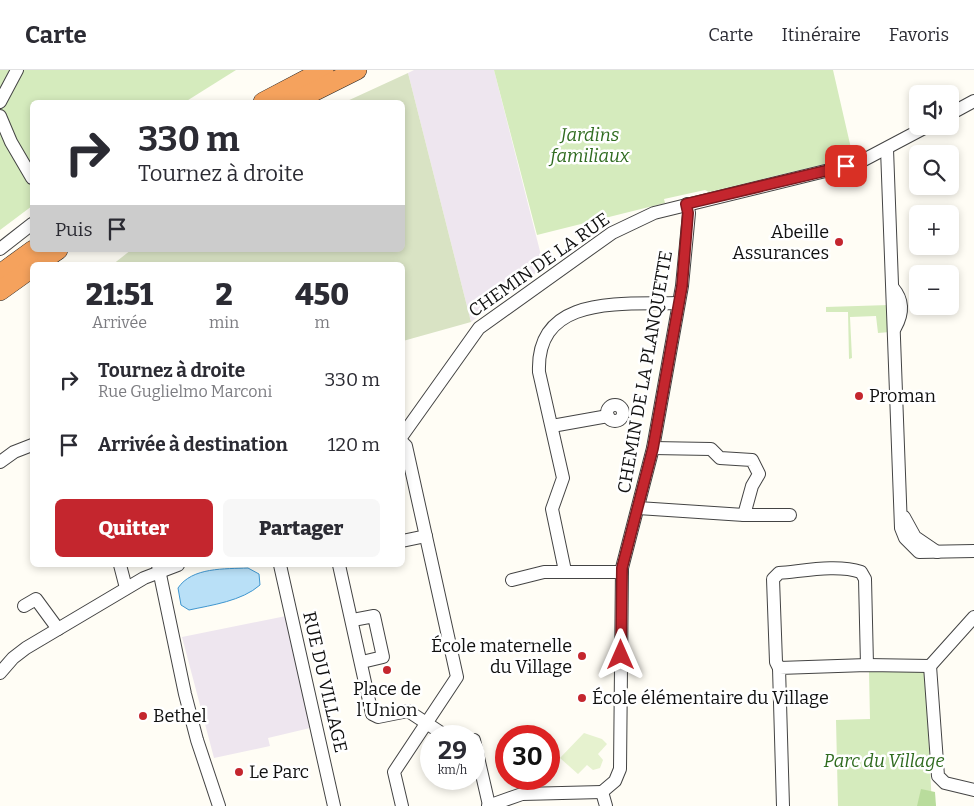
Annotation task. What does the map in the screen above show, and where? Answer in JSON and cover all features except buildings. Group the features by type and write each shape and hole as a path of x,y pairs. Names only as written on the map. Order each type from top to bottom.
{"highway":[{"path":"267,100 324,70"},
{"path":"297,100 357,70"},
{"path":"0,274 30,252"},
{"path":"40,262 55,252"},
{"path":"0,292 30,270"}],"street":[{"path":"0,102 17,70"},
{"path":"959,109 974,101"},
{"path":"0,116 11,142 30,175"},
{"name":"CHEMIN DE LA RUE","path":"405,432 479,328 612,233 654,213 858,163 912,135"},
{"path":"887,149 893,288 899,296 902,308 900,319 895,328 898,404 890,422 891,430 900,451 902,510 915,537 937,552 974,552"},
{"name":"CHEMIN DE LA PLANQUETTE","path":"602,792 615,781 620,769 622,572 653,448 678,303 688,222 686,204"},
{"path":"0,248 30,226"},
{"path":"565,571 552,509 563,478 539,372 538,355 544,339 566,316 593,305 678,303"},
{"path":"552,426 608,416"},
{"path":"402,806 394,772 457,677 405,445"},
{"path":"0,462 14,452 30,446"},
{"path":"653,448 711,449 720,458 752,460 759,474 752,486 744,515"},
{"path":"638,508 744,515 790,515"},
{"path":"405,540 426,536"},
{"path":"121,567 126,588"},
{"name":"RUE DU VILLAGE","path":"284,567 334,806"},
{"path":"339,567 348,610 353,620 372,714 378,716 408,711 426,724"},
{"path":"0,673 5,660 159,569 186,694 219,806"},
{"path":"783,806 779,668 776,662 773,579 779,573 853,569 861,572 865,580 867,665"},
{"path":"512,580 544,572 622,572"},
{"path":"24,606 36,599 58,629"},
{"path":"353,620 374,616 383,658 362,662"},
{"path":"974,617 930,666 938,776 945,783 974,790"},
{"path":"779,668 867,665 930,666"},
{"path":"485,788 489,806 522,794 602,792 606,806"}],"shaded area":[{"path":"414,70 494,70 544,267 528,279 522,276 516,282 516,288 471,322 408,73"},
{"path":"286,616 310,728 268,738 270,746 214,758 182,637"}],"green space":[{"path":"0,70 236,70 188,100 30,100 30,208 0,230"},
{"name":"Jardins familiaux","path":"494,70 833,70 853,157 709,192 705,190 664,199 665,203 537,235"},
{"path":"408,73 471,322 405,340 405,262 116,262 128,252 405,252 405,100 349,100"},
{"path":"889,305 890,332 878,333 876,316 850,317 852,358 849,359 848,312 826,312 826,307"},
{"name":"Parc du Village","path":"925,671 932,806 838,806 836,720 870,719 869,672"},
{"path":"584,733 602,739 607,744 598,754 603,760 600,768 593,770 587,765 578,774 560,758"},
{"path":"921,789 935,792 936,806 917,806"}],"water":[{"path":"248,568 259,574 260,585 245,595 226,602 189,610 181,605 178,588 192,576 219,569"}],"place":[{"name":"Abeille Assurances","path":"839,242"},
{"name":"Proman","path":"859,396"},
{"name":"École maternelle du Village","path":"582,656"},
{"name":"Place de l'Union","path":"387,670"},
{"name":"École élémentaire du Village","path":"582,698"},
{"name":"Bethel","path":"143,716"},
{"name":"Le Parc","path":"239,772"}],"route":[{"path":"621,655 622,568 653,448 658,409 682,286 688,213 686,204 846,166"}]}
